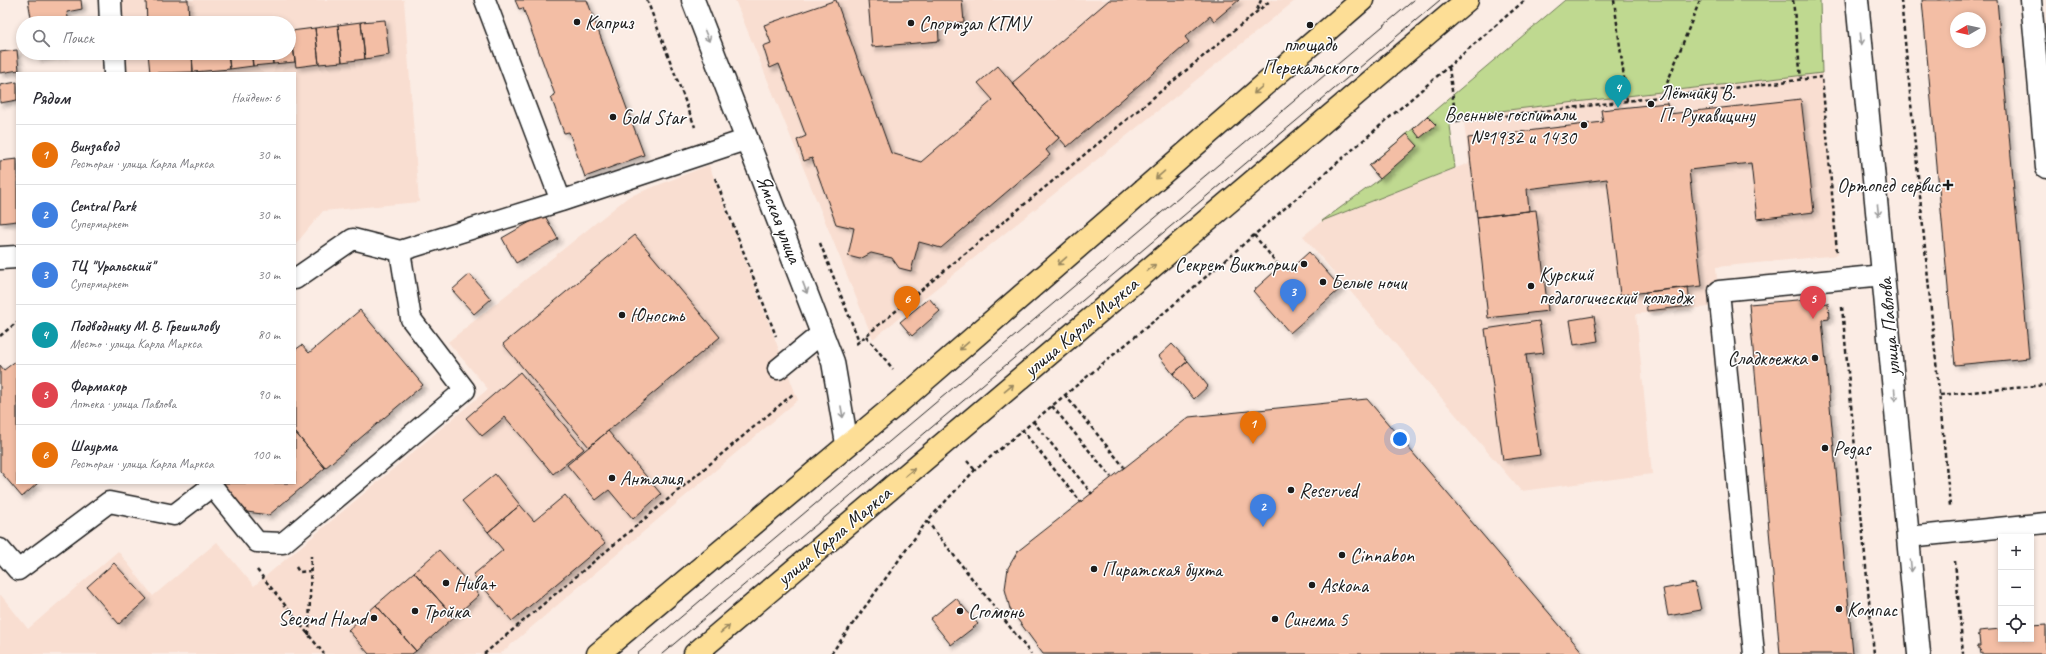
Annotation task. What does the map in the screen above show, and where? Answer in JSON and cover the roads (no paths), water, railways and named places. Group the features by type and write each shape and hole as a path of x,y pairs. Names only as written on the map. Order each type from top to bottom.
{"main road":[{"path":"110,0 111,16"},
{"name":"Ямская улица","path":"693,0 833,362 848,444"},
{"path":"598,654 912,392 1362,0"},
{"name":"улица Карла Маркса","path":"695,654 1467,0"},
{"name":"улица Павлова","path":"1857,0 1919,654"},
{"path":"114,60 115,72"},
{"path":"0,258 16,257"}],"lane":[{"path":"485,0 561,201"},
{"path":"2031,0 2046,168"},
{"path":"296,278 352,239 400,251 561,201 748,139"},
{"path":"0,549 18,570 109,502 174,515 212,486 257,542 283,543 465,390 411,319 400,251"},
{"path":"1754,654 1718,291 1884,274"},
{"path":"778,369 822,334"},
{"path":"1908,537 2046,523"}],"tram line":[{"path":"637,654 1414,0"},
{"path":"662,654 1440,0"}],"place":[{"name":"Каприз","path":"577,22"},
{"name":"Спортзал КГМУ","path":"911,23"},
{"name":"площадь Перекальского","path":"1310,25"},
{"name":"Лётчику В. П. Рукавицину","path":"1651,104"},
{"name":"Подводнику М. В. Грешилову","path":"1618,108"},
{"name":"Gold Star","path":"613,117"},
{"name":"Военные госпитали №1932 и 1430","path":"1584,125"},
{"name":"Ортопед сервис","path":"1948,185"},
{"name":"Секрет Виктории","path":"1304,264"},
{"name":"Белые ночи","path":"1323,282"},
{"name":"Курский педагогический колледж","path":"1531,286"},
{"name":"ТЦ \"Уральский\"","path":"1293,312"},
{"name":"Юность","path":"622,315"},
{"name":"Шаурма","path":"907,319"},
{"name":"Фармакор","path":"1813,319"},
{"name":"Сладкоежка","path":"1815,358"},
{"name":"Винзавод","path":"1253,444"},
{"name":"Pegas","path":"1825,448"},
{"name":"Анталия","path":"612,478"},
{"name":"Reserved","path":"1291,490"},
{"name":"Central Park","path":"1263,527"},
{"name":"Cinnabon","path":"1342,555"},
{"name":"Пиратская бухта","path":"1094,569"},
{"name":"Нива+","path":"446,583"},
{"name":"Askona","path":"1312,585"},
{"name":"Компас","path":"1839,609"},
{"name":"Тройка","path":"415,611"},
{"name":"Сгомонь","path":"960,611"},
{"name":"Second Hand","path":"374,618"},
{"name":"Синема 5","path":"1275,619"}]}
